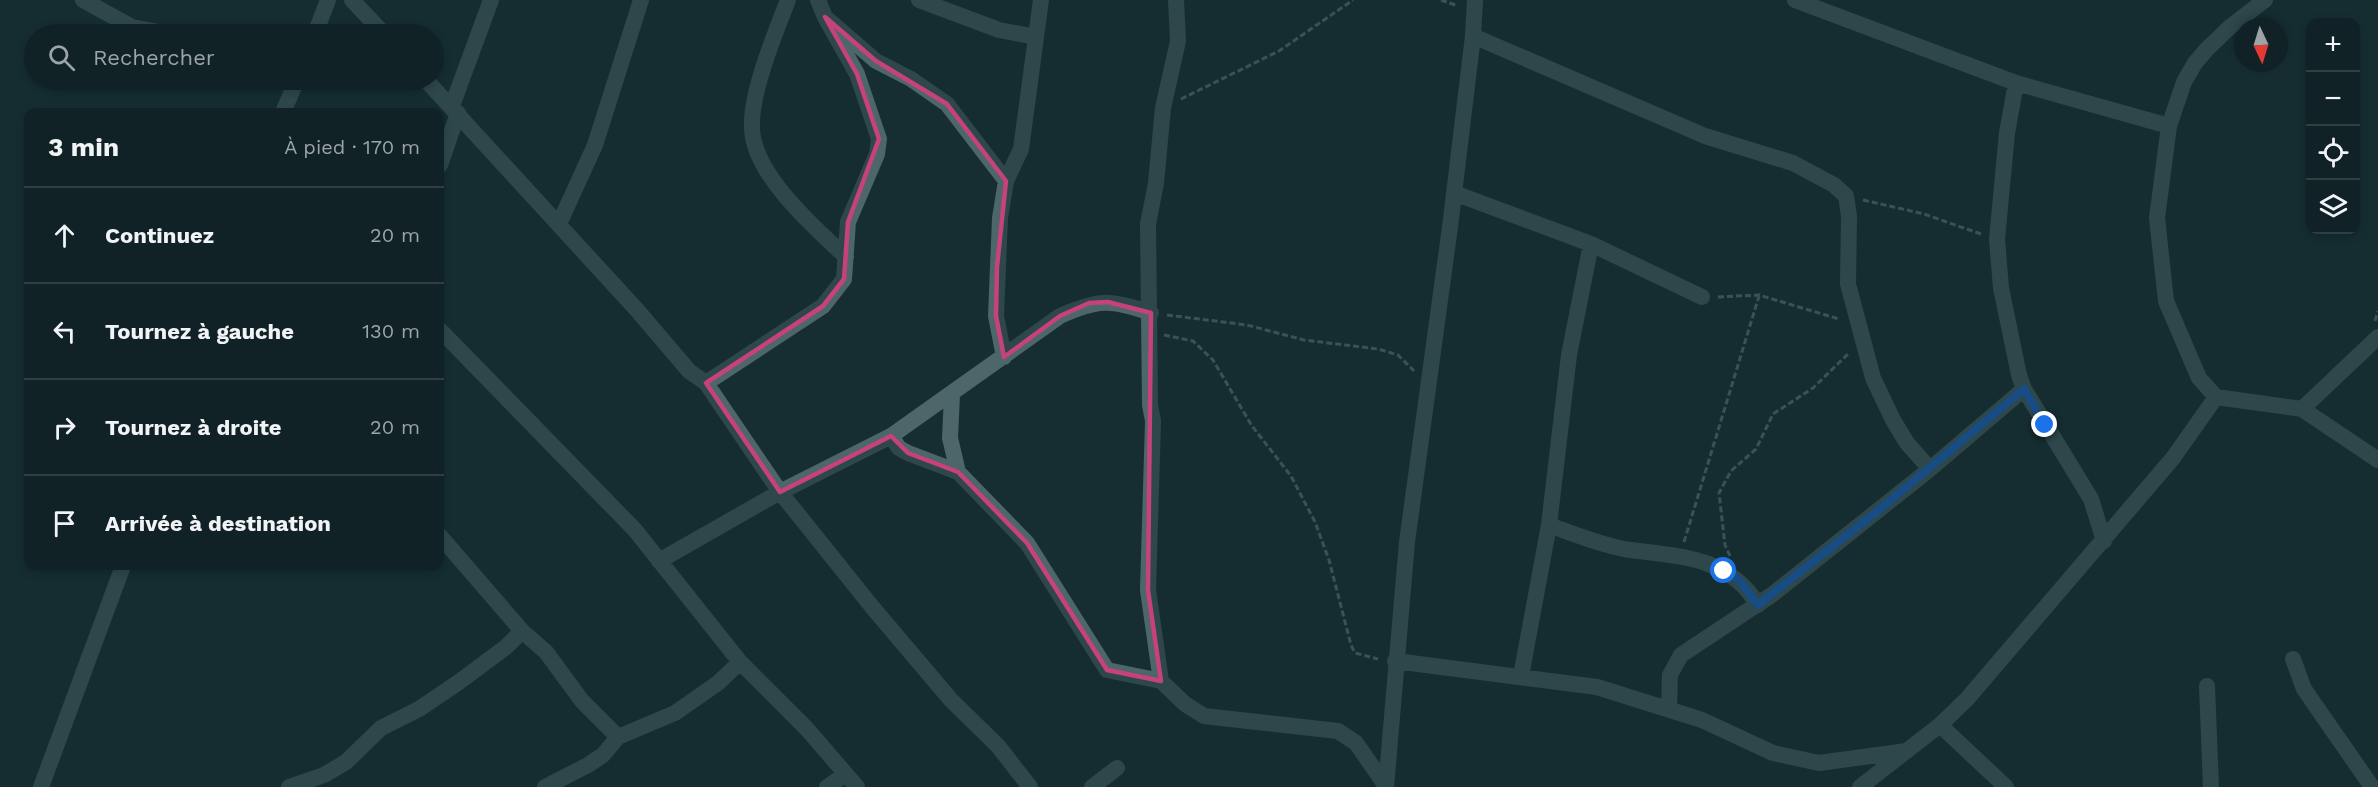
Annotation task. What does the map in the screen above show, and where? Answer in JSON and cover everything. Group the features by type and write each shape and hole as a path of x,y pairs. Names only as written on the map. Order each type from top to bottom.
{"street":[{"path":"83,0 127,24"},
{"path":"319,24 328,0"},
{"path":"352,0 375,24"},
{"path":"444,150 491,0"},
{"path":"559,224 595,144 640,0"},
{"path":"788,0 759,83 752,128 754,140 757,151 778,187 800,214 846,257"},
{"path":"706,383 823,306 844,279 848,222 878,153 879,139 857,74 825,18 818,0"},
{"path":"919,0 999,30 1036,37"},
{"path":"1004,357 996,316 997,267 1006,181 1021,149 1041,0"},
{"path":"1161,681 1148,590 1153,421 1150,405 1151,313 1148,224 1163,108 1178,41 1176,0"},
{"path":"1386,787 1407,542 1454,193 1473,36 1475,0"},
{"path":"1796,0 2016,83 2169,126"},
{"path":"2265,0 2230,27 2195,63 2184,82 2169,126 2157,218 2166,301 2199,378 2216,397 2302,409 2378,460"},
{"path":"825,18 876,61 911,79 947,104 1006,181"},
{"path":"1473,36 1705,136 1792,163 1834,185 1846,196 1849,216 1848,284 1855,315 1864,336 1873,378 1907,443 1930,468"},
{"path":"2016,83 2007,133 1997,239 2001,288 2024,389 2091,499 2104,541"},
{"path":"286,108 293,90"},
{"path":"436,90 559,224 689,372 706,383 780,492 951,700 998,746 1030,787"},
{"path":"1454,193 1591,244 1702,297"},
{"path":"1521,676 1549,525 1569,355 1591,244"},
{"path":"659,561 780,492 891,436 952,395 1060,316 1089,303 1108,302 1151,313"},
{"path":"444,334 635,530 740,662 807,729 852,781 826,787"},
{"path":"2302,409 2378,337"},
{"path":"1669,708 1670,675 1681,655 1758,605 1930,468 2024,389"},
{"path":"952,395 951,438 958,472"},
{"path":"1860,787 1940,725 1967,699 2173,458 2216,397"},
{"path":"891,436 899,448 908,453 958,472 1027,543 1107,670 1161,681 1185,704 1204,716 1338,731 1356,743 1386,787"},
{"path":"1549,525 1622,548 1694,558 1739,580 1758,605"},
{"path":"444,541 522,631 546,652 582,701 618,737"},
{"path":"42,787 122,570"},
{"path":"289,787 324,775 346,762 381,729 419,709 459,682 506,647 522,631"},
{"path":"2293,659 2304,689 2372,786"},
{"path":"1395,661 1597,687 1702,720 1773,753 1819,763 1907,751"},
{"path":"545,787 588,765 603,754 618,737 675,713 718,683 740,662"},
{"path":"2207,686 2211,787"},
{"path":"1940,725 2006,787"},
{"path":"1092,787 1117,768"}],"path":[{"path":"1163,108 1279,51 1353,0"},
{"path":"1846,196 1924,214 1997,239"},
{"path":"1680,556 1759,295"},
{"path":"1702,297 1759,295 1829,315 1849,323 1864,336 1813,388 1773,414 1755,449 1731,471 1719,493 1725,545 1739,580"},
{"path":"1151,313 1247,325 1304,340 1378,349 1398,356 1415,371 1427,394"},
{"path":"1151,333 1193,341 1213,360 1252,426 1291,476 1315,522 1329,560 1355,653 1365,657 1395,661"}],"highlighted area":[{"path":"825,17 876,61 947,104 1006,181 997,267 996,316 1004,357 1060,316 1089,303 1108,302 1151,313 1148,590 1161,681 1107,670 1027,543 958,472 908,453 891,436 780,492 706,383 823,306 844,279 848,222 879,139 857,74"}],"route":[{"path":"1724,571 1739,580 1758,605 1880,509 2024,389 2045,425"}]}
